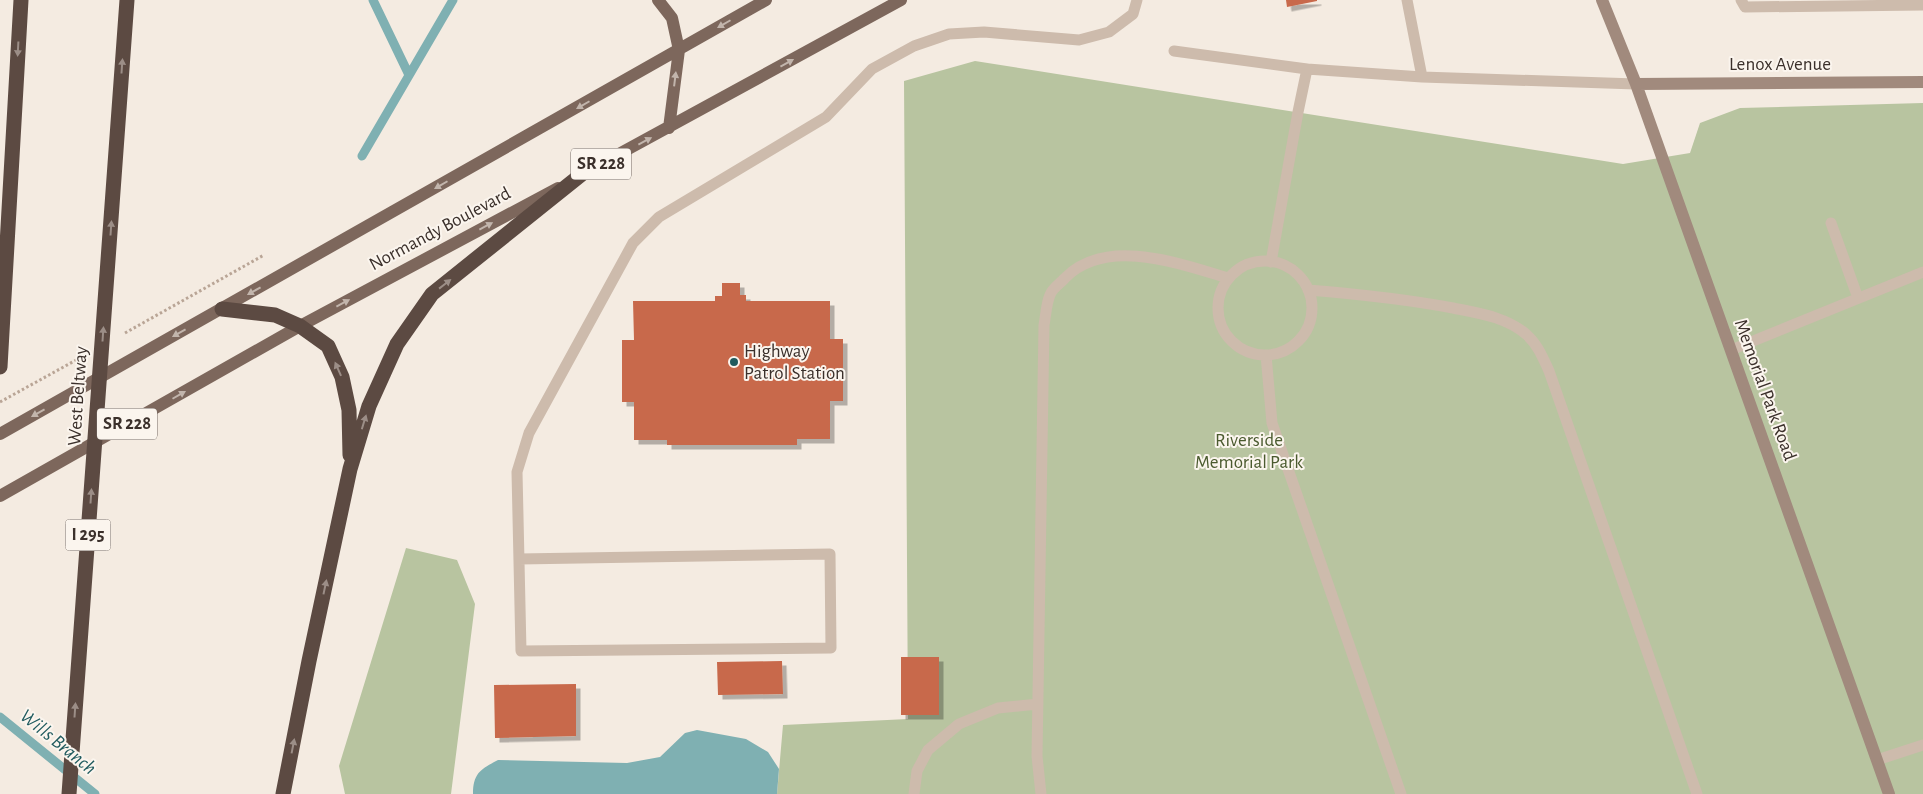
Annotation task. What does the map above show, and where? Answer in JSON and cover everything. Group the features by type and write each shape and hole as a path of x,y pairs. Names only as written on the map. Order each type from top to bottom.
{"highway":[{"path":"0,367 21,0"},
{"name":"West Beltway","path":"68,794 127,0"},
{"path":"283,794 350,469 369,406 397,344 432,294 582,174"},
{"path":"222,309 274,315 300,326 328,346 342,377 349,410 350,469"}],"main road":[{"path":"658,0 672,18 679,50 670,128"},
{"name":"Normandy Boulevard","path":"0,434 766,0"},
{"name":"Normandy Boulevard","path":"0,496 300,326 670,128 901,0"}],"street":[{"name":"Memorial Park Road","path":"1602,0 1636,84 1889,794"},
{"name":"Lenox Avenue","path":"1636,84 1923,82"}],"lane":[{"path":"519,559 830,554 831,648 521,651 517,472 529,433 633,243 659,217 826,117 872,70 914,46 949,34 984,32 1079,40 1109,32 1133,14 1137,0"},
{"path":"1407,0 1422,76"},
{"path":"1741,0 1745,7 1923,4"},
{"path":"1174,51 1308,69 1422,76 1636,84"},
{"path":"1271,262 1298,112 1308,69"},
{"path":"1831,223 1858,298"},
{"path":"1040,794 1037,756 1044,325 1050,293 1071,272 1089,261 1116,256 1146,257 1180,263 1228,278"},
{"path":"1255,262 1271,262 1286,267 1299,276 1308,290 1312,305 1310,320 1304,334 1294,345 1281,352 1266,355 1251,353 1237,347 1227,336 1220,323 1217,308 1220,292 1228,278 1240,268 1255,262"},
{"path":"1731,350 1923,272"},
{"path":"1308,290 1407,299 1481,313 1510,323 1527,335 1540,349 1697,794"},
{"path":"1266,355 1272,423 1401,794"},
{"path":"914,794 917,771 928,750 959,724 998,708 1038,704"},
{"path":"1877,760 1923,745"}],"path":[{"path":"119,336 264,255"},
{"path":"0,402 85,355"}],"green space":[{"name":"Riverside Memorial Park","path":"975,61 1623,164 1690,153 1700,123 1740,108 1923,103 1923,794 777,794 783,725 908,719 904,81"},
{"path":"406,548 457,560 475,604 451,794 345,794 339,766"}],"water":[{"path":"697,730 746,739 768,752 779,769 777,794 473,794 476,776 487,766 498,760 627,763 660,757 685,733"}],"building":[{"path":"1286,0 1317,0 1317,1 1287,7"},
{"path":"722,283 740,283 740,295 746,295 746,301 830,301 830,339 843,339 843,401 830,401 830,439 797,439 797,445 667,445 667,440 634,440 634,402 622,402 622,340 634,340 633,301 715,301 715,296 722,296"},
{"path":"901,657 939,657 939,715 901,715"},
{"path":"782,661 783,694 718,695 717,662"},
{"path":"576,684 576,736 495,738 494,685"}],"waterway":[{"path":"373,0 409,75"},
{"path":"362,156 453,0"},
{"name":"Wills Branch","path":"0,717 95,794"}],"place":[{"name":"Highway Patrol Station","path":"734,362"}]}
